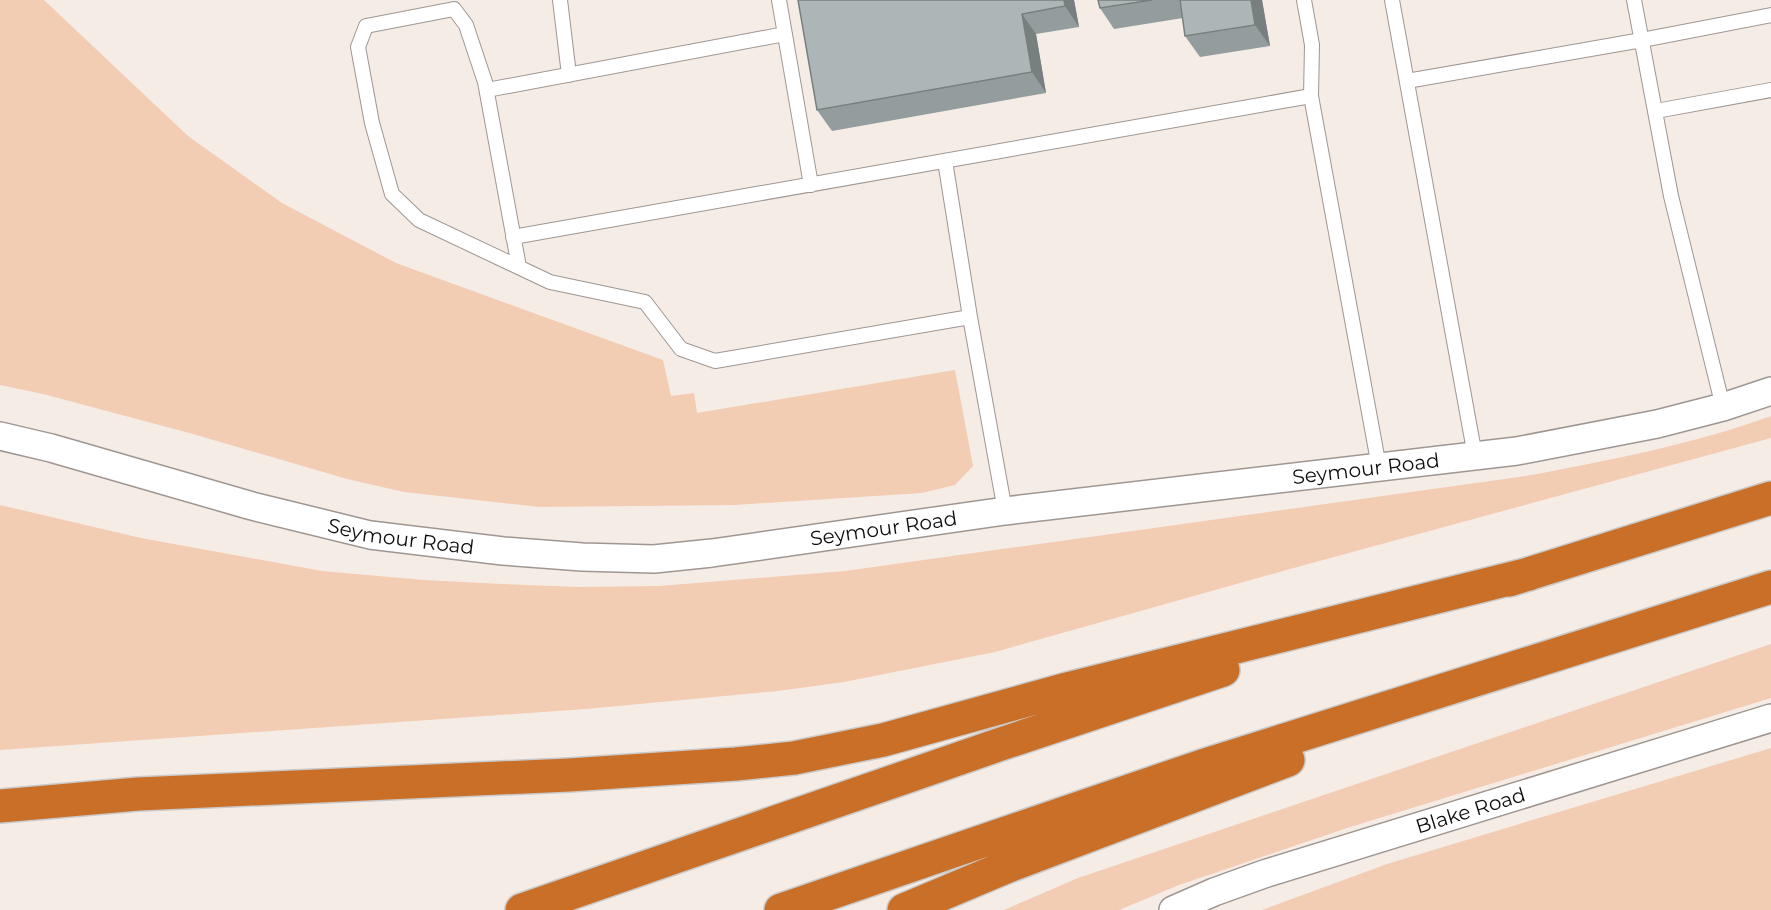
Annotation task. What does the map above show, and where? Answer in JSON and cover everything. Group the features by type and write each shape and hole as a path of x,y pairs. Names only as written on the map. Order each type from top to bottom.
{"highway":[{"path":"522,910 1012,740 1269,655 1771,498"},
{"path":"0,806 138,794 569,775 794,758 884,740 1067,689 1528,574"},
{"path":"781,910 1202,766 1771,587"},
{"path":"904,910 1006,867 1626,631"}],"street":[{"name":"Seymour Road","path":"0,436 51,448 252,506 370,535 463,548 582,557 654,559 1005,511 1475,456 1605,435 1657,424 1723,407 1771,391"},
{"name":"Blake Road","path":"1173,910 1264,874 1771,718"}],"lane":[{"path":"560,0 569,75"},
{"path":"779,0 811,185"},
{"path":"1304,0 1312,45 1311,96 1379,467"},
{"path":"1392,0 1475,456"},
{"path":"1634,0 1671,196 1723,407"},
{"path":"519,267 487,90 466,25 454,9 366,26 358,47 372,123 392,194 419,220 550,282 645,302 681,349 715,361 970,317"},
{"path":"1407,81 1771,15"},
{"path":"487,90 785,34"},
{"path":"1656,111 1771,90"},
{"path":"513,237 1311,96"},
{"path":"945,161 1005,511"}],"shaded area":[{"path":"0,0 44,0 188,136 282,203 396,263 663,360 671,396 694,393 697,413 955,370 973,466 955,485 922,493 734,505 540,507 404,492 347,479 193,434 43,394 0,385"},
{"path":"1771,416 1771,438 995,652 844,682 778,691 586,709 0,750 0,505 141,538 322,571 502,584 578,587 659,586 845,571 1526,476 1681,443"},
{"path":"1771,644 1771,698 1347,828 1179,885 1119,910 1004,910 1078,878"},
{"path":"1771,748 1771,910 1262,910 1387,864"}],"building":[{"path":"798,0 1064,0 1065,6 1022,14 1032,72 817,110"},
{"path":"1098,0 1152,0 1100,8"},
{"path":"1180,0 1251,0 1255,25 1185,36"}]}
